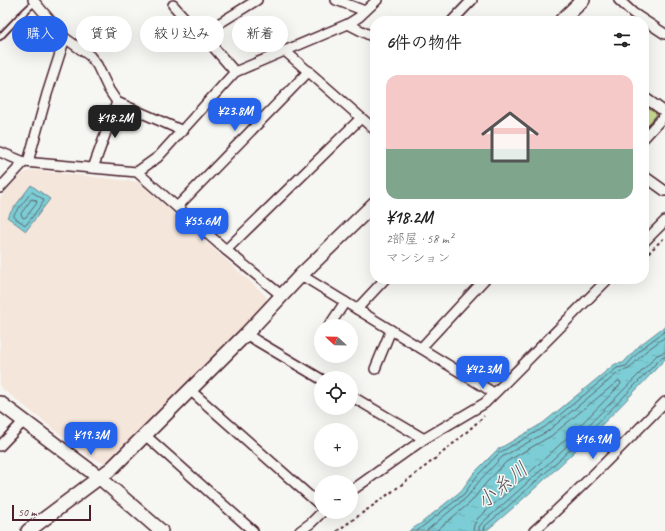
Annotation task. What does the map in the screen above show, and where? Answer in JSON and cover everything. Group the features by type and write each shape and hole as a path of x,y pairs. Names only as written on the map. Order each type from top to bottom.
{"street":[{"path":"224,20 257,0"},
{"path":"336,0 366,12"},
{"path":"288,49 348,24 366,12 377,0"},
{"path":"457,16 472,0"},
{"path":"566,16 583,0"},
{"path":"619,0 638,16"},
{"path":"34,1 47,16"},
{"path":"173,5 183,16"},
{"path":"348,24 370,35"},
{"path":"649,24 665,34"},
{"path":"68,40 90,56 97,65 109,90 117,102 183,131"},
{"path":"0,188 26,162 61,52"},
{"path":"218,52 235,72"},
{"path":"138,172 158,158 235,72 280,52"},
{"path":"287,52 370,126"},
{"path":"177,207 309,71"},
{"path":"649,101 665,113 649,132"},
{"path":"93,168 117,102"},
{"path":"226,250 361,118"},
{"path":"0,152 26,162 138,172 226,250 281,295"},
{"path":"649,180 665,191"},
{"path":"28,531 112,468 246,334 281,295 370,208"},
{"path":"649,237 665,221"},
{"path":"301,275 494,393"},
{"path":"357,309 380,284"},
{"path":"421,348 480,284"},
{"path":"358,486 424,439 485,404 494,393 603,284"},
{"path":"334,319 345,302"},
{"path":"375,369 390,330"},
{"path":"246,334 314,375"},
{"path":"190,390 314,500"},
{"path":"358,400 424,439"},
{"path":"534,531 593,476 665,402"},
{"path":"0,403 100,478 157,530"},
{"path":"0,446 24,421"},
{"path":"145,435 253,531"},
{"path":"300,531 316,519"}],"lane":[{"path":"0,38 34,1"}],"path":[{"path":"649,252 665,237"}],"shaded area":[{"path":"33,170 139,182 266,296 266,303 113,459 104,463 89,457 0,387 0,198 21,175"}],"green space":[{"path":"649,107 656,112 656,115 649,124"}],"water":[{"path":"31,185 50,199 26,231 7,217"},
{"name":"小糸川","path":"665,326 665,359 578,448 486,531 409,531 461,491 474,473 497,450 543,423 615,364 623,363 640,345"}]}
